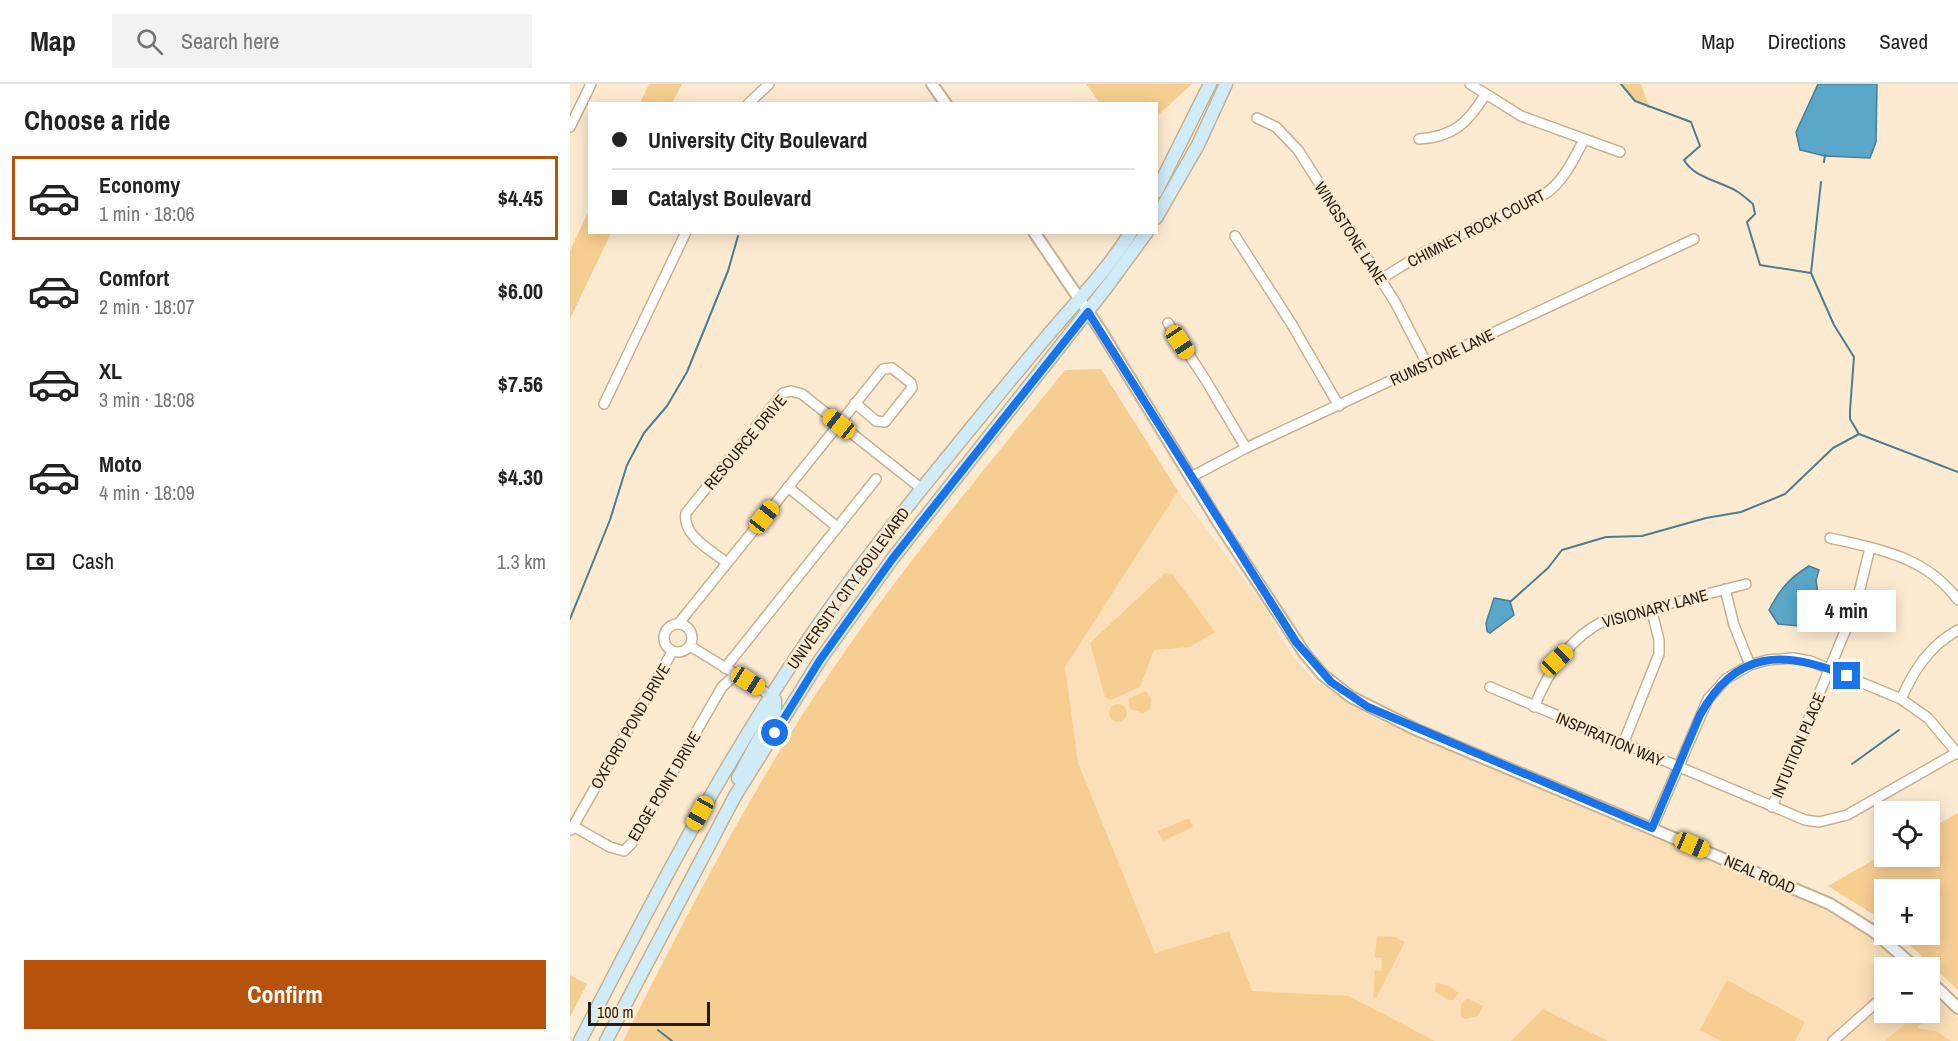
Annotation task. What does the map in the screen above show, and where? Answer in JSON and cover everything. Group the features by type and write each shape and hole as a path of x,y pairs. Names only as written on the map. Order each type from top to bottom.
{"main road":[{"path":"1158,188 1210,84"},
{"path":"1158,215 1198,145 1226,84"},
{"name":"UNIVERSITY CITY BOULEVARD","path":"580,1041 708,798 770,695 838,597 922,489 1079,299 1129,234"},
{"name":"UNIVERSITY CITY BOULEVARD","path":"606,1041 735,796 820,660 893,558 1088,312 1146,234"},
{"path":"735,796 735,783 776,706 775,700 770,695"}],"street":[{"path":"570,127 591,84"},
{"path":"750,102 769,84"},
{"path":"932,84 945,102"},
{"path":"1470,84 1521,116 1620,152"},
{"path":"1419,139 1446,136 1454,132 1471,118 1485,95"},
{"name":"WINGSTONE LANE","path":"1257,118 1276,127 1289,138 1381,279 1405,320 1426,364"},
{"name":"CHIMNEY ROCK COURT","path":"1381,279 1423,253 1556,187 1584,140"},
{"path":"604,404 685,234"},
{"name":"NEAL ROAD","path":"1035,234 1088,312 1296,642 1323,675 1343,692 1397,721 1830,904 1868,927 1903,957"},
{"path":"1235,236 1291,323 1339,406"},
{"name":"RUMSTONE LANE","path":"1191,477 1246,448 1694,238"},
{"path":"1168,323 1246,448"},
{"name":"OXFORD POND DRIVE","path":"690,646 681,652 672,652 664,646 663,636 667,627 679,623 855,404 887,367 892,368 911,383 912,388 885,422 876,421 855,404"},
{"name":"RESOURCE DRIVE","path":"727,563 688,532 684,524 686,513 779,396 791,391 802,394 922,489"},
{"path":"725,668 876,479"},
{"path":"788,487 837,526"},
{"path":"1830,538 1913,560 1950,590 1958,600"},
{"name":"INTUITION PLACE","path":"1772,807 1856,605 1870,548"},
{"name":"VISIONARY LANE","path":"1534,707 1548,673 1557,660 1594,625 1746,584"},
{"path":"1725,589 1734,625 1750,665"},
{"path":"1623,744 1659,654 1659,640 1651,608"},
{"path":"679,623 688,627 692,634 690,646 770,695"},
{"path":"1901,699 1919,664 1932,649 1958,630"},
{"name":"OXFORD POND DRIVE","path":"571,829 672,652"},
{"path":"1652,828 1708,699 1726,679 1750,665 1767,660 1792,658 1829,669 1901,699 1928,718 1958,753"},
{"name":"EDGE POINT DRIVE","path":"571,829 624,851 632,843 722,687 736,674"},
{"name":"INSPIRATION WAY","path":"1490,687 1805,820 1833,820 1958,753"},
{"path":"1940,991 1958,1008"},
{"path":"1833,1041 1874,1005"}],"shaded area":[{"path":"649,84 682,84 673,102 640,102"},
{"path":"1086,84 1192,84 1158,115 1158,102 1099,102"},
{"path":"1621,84 1641,84 1650,109 1635,101"},
{"path":"588,212 588,234 611,234 570,319 570,251"},
{"path":"1101,369 1178,491 1065,667 1078,763 1155,953 1229,931 1252,991 1349,996 1435,1041 623,1041 747,806 802,715 859,631 945,518 1065,370"},
{"path":"1178,491 1264,606 1290,653 1315,681 1376,719 1758,880 1843,919 1874,940 1874,945 1880,945 1894,957 1874,957 1874,1023 1940,1023 1940,1000 1958,1018 1958,1041 834,1041 798,1023"},
{"path":"1165,573 1172,574 1215,632 1190,647 1154,650 1140,687 1111,700 1105,697 1090,643"},
{"path":"1146,691 1151,699 1150,709 1143,713 1130,709 1128,699"},
{"path":"1118,704 1124,707 1127,713 1124,719 1118,722 1112,719 1109,713 1112,707"},
{"path":"1958,813 1958,990 1940,973 1940,957 1923,957 1910,945 1940,945 1940,879 1874,879 1874,915 1828,886 1874,860 1874,867 1940,867 1940,823"},
{"path":"1189,818 1193,827 1163,841 1158,831"},
{"path":"1377,936 1395,937 1405,942 1376,998 1373,997 1375,970 1381,971 1382,958 1375,957"},
{"path":"570,975 587,984 570,1017"},
{"path":"1727,980 1805,1022 1795,1041 1721,1041 1700,1030"},
{"path":"1436,983 1449,986 1459,993 1453,1000 1448,1000 1435,992"},
{"path":"1467,998 1483,1006 1478,1016 1466,1019 1461,1017 1461,1005"},
{"path":"1543,1009 1608,1041 1511,1041"},
{"path":"1906,1023 1922,1023 1917,1028 1936,1031 1951,1041 1885,1041"}],"water":[{"path":"1818,84 1877,84 1876,142 1870,158 1825,156 1800,150 1796,132"},
{"path":"1809,566 1819,570 1816,580 1818,593 1831,602 1832,610 1829,620 1821,628 1778,624 1769,610 1786,585"},
{"path":"1494,598 1510,601 1514,615 1490,633 1487,631 1486,623"}],"waterway":[{"path":"1621,84 1635,101 1691,122 1700,146 1684,160 1701,176 1731,188 1753,204 1755,214 1747,222 1760,265 1811,273"},
{"path":"1824,162 1825,155"},
{"path":"1821,182 1811,273 1834,325 1854,357 1850,419 1859,434 1958,472"},
{"path":"570,619 610,520 627,465 644,433 667,406 687,372 728,271 738,236"},
{"path":"1510,602 1548,568 1562,550 1606,537 1642,536 1706,518 1741,512 1785,494 1833,448 1859,434"},
{"path":"1852,764 1899,730"},
{"path":"658,1030 672,1041"}],"route":[{"path":"775,733 820,660 893,558 1088,312 1131,377 1220,525 1296,642 1323,675 1351,698 1368,707 1415,729 1652,828 1700,715 1708,699 1726,679 1750,665 1767,660 1792,658 1810,661 1847,676"}]}
